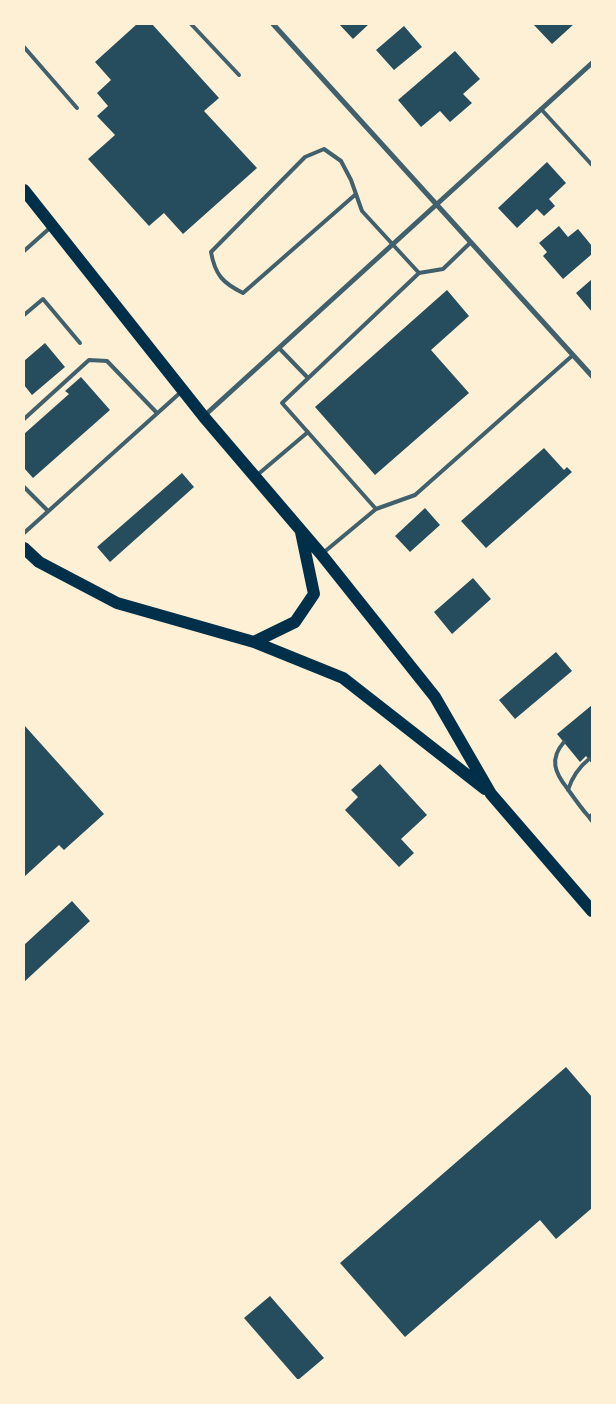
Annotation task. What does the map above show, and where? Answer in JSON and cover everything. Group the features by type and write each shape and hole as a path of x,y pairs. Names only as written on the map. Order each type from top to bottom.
{"main road":[{"path":"24,190 204,417 322,554 435,697 491,794 592,911"},
{"path":"254,642 295,622 314,594 301,529"},
{"path":"24,548 39,562 117,603 254,642 344,678 491,794"}],"street":[{"path":"273,24 592,376"},
{"path":"204,417 592,63"}],"lane":[{"path":"191,24 239,75"},
{"path":"24,47 77,108"},
{"path":"541,109 592,166"},
{"path":"356,194 243,294 227,285 213,267 211,252 305,157 324,150 341,161 356,194 362,211 419,273"},
{"path":"24,251 52,226"},
{"path":"376,509 282,403 419,273 443,269 470,242"},
{"path":"24,315 43,299 80,343"},
{"path":"279,348 308,378"},
{"path":"322,554 376,509 415,495 573,355"},
{"path":"24,419 89,360 107,361 158,413"},
{"path":"24,533 183,390"},
{"path":"255,476 308,432"},
{"path":"24,487 48,511"},
{"path":"564,742 555,756 556,769 560,780 591,818"},
{"path":"568,790 571,780 588,759"}],"building":[{"path":"137,24 152,24 219,98 204,111 257,168 183,234 164,213 149,226 88,159 115,135 97,116 108,106 97,93 111,80 95,62"},
{"path":"339,24 369,24 353,39"},
{"path":"533,24 574,24 552,44"},
{"path":"404,26 422,47 394,70 376,50"},
{"path":"455,51 480,79 463,94 472,103 450,122 440,111 421,127 398,100"},
{"path":"547,162 566,183 549,199 555,206 544,216 537,209 517,228 498,208"},
{"path":"559,226 568,237 578,229 592,246 592,254 563,279 543,256 547,252 539,243"},
{"path":"592,279 592,312 576,293"},
{"path":"447,290 469,316 431,350 469,393 375,475 315,407"},
{"path":"45,343 65,367 32,395 24,385 24,361"},
{"path":"81,377 110,410 33,478 24,468 24,434 69,394 65,391"},
{"path":"544,448 564,470 567,467 572,472 486,548 461,521"},
{"path":"182,473 194,487 110,562 97,547"},
{"path":"425,508 440,525 410,552 395,536"},
{"path":"473,578 491,599 452,634 434,612"},
{"path":"556,652 572,671 515,719 499,700"},
{"path":"592,705 592,764 586,756 580,762 557,734"},
{"path":"24,725 104,814 64,850 59,845 24,877"},
{"path":"380,764 427,815 401,839 414,853 399,867 345,810 358,797 351,790"},
{"path":"72,901 90,921 24,982 24,945"},
{"path":"566,1067 592,1097 592,1208 556,1239 540,1220 405,1337 340,1263"},
{"path":"270,1296 324,1358 298,1380 244,1318"}]}
